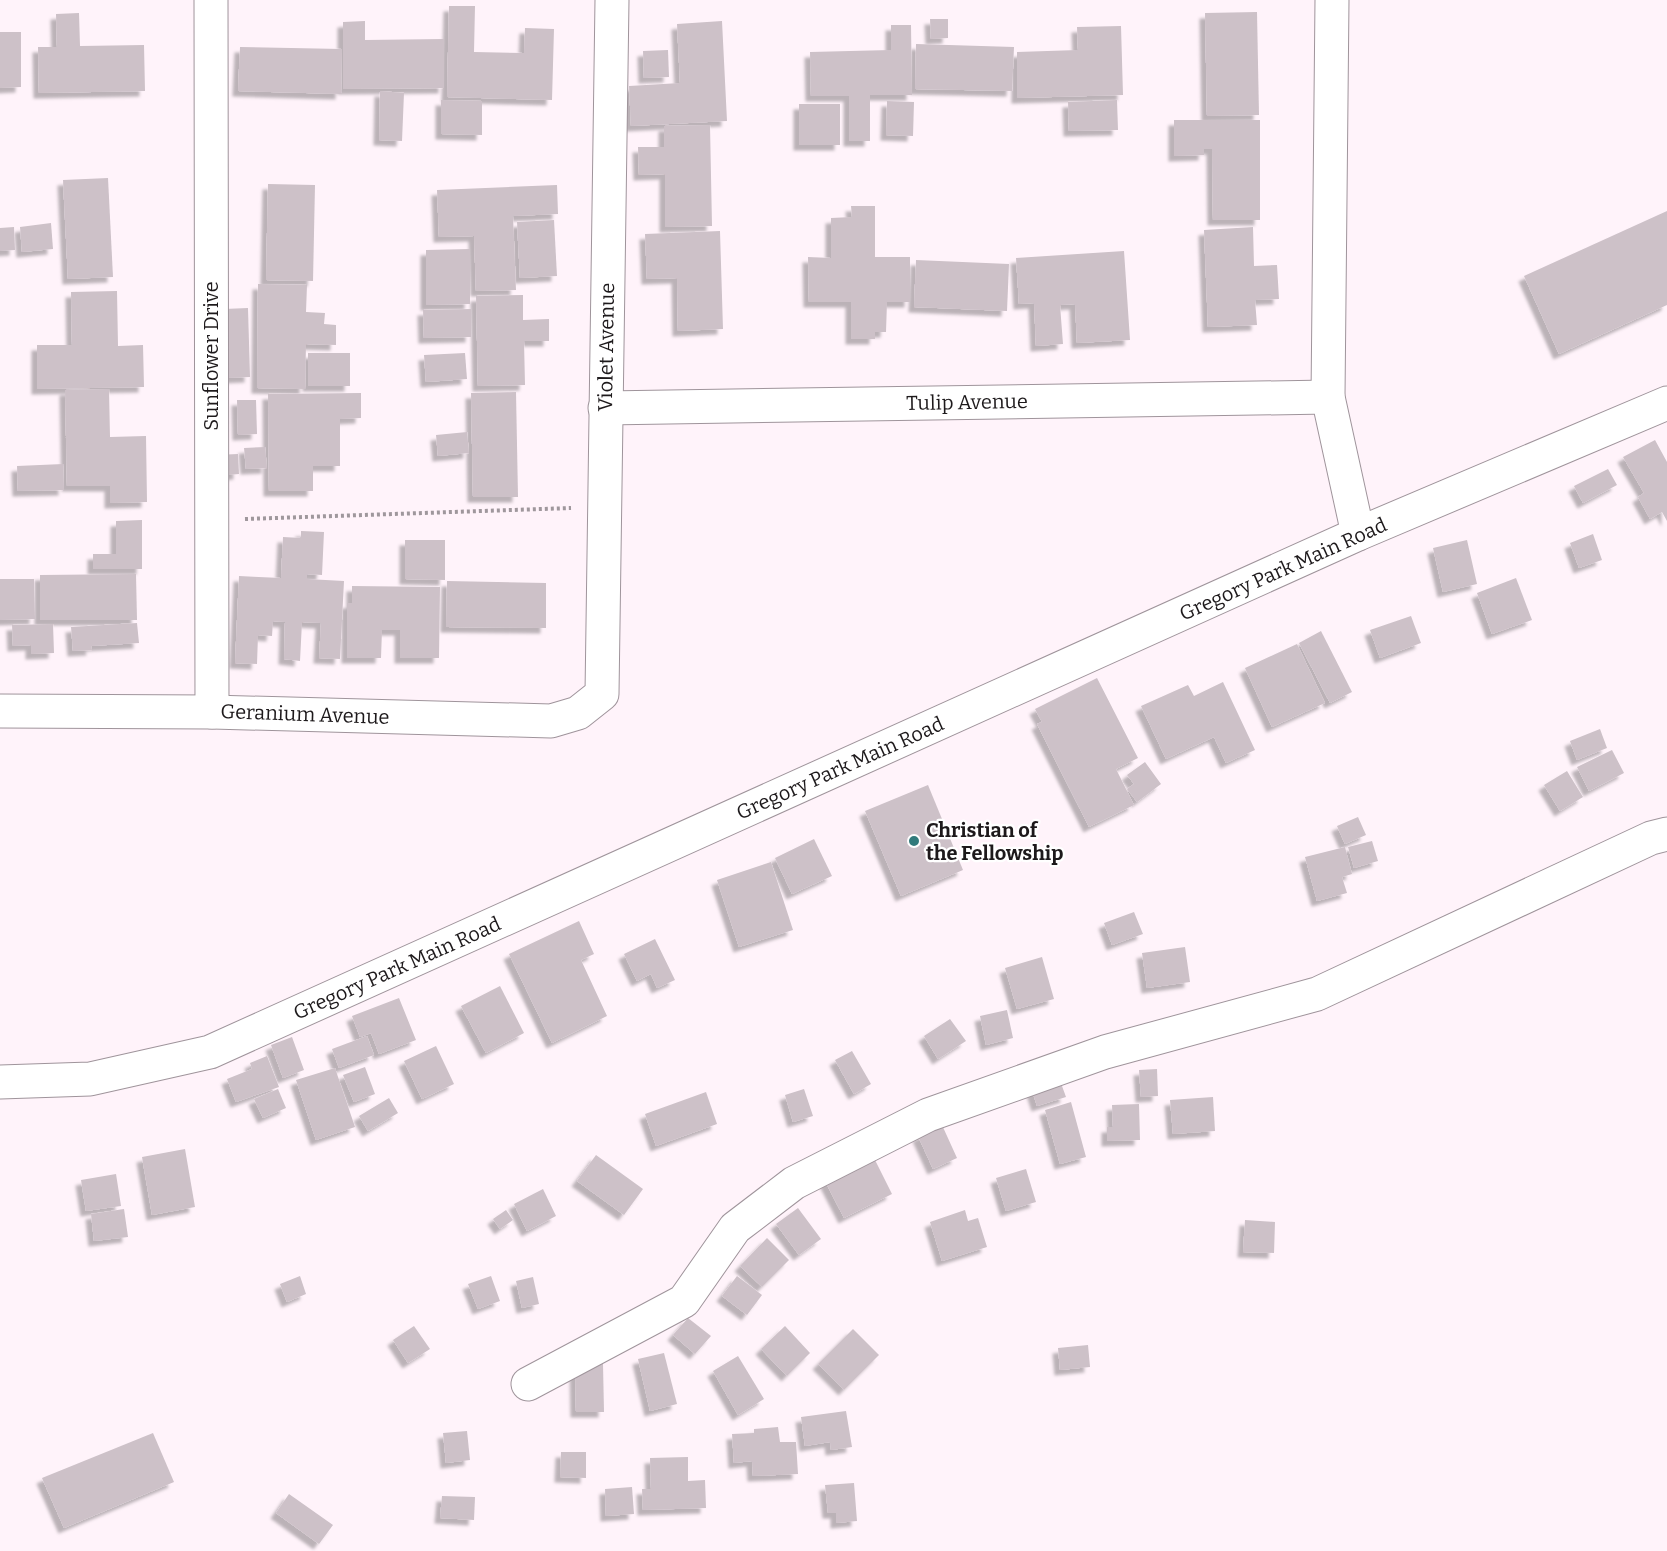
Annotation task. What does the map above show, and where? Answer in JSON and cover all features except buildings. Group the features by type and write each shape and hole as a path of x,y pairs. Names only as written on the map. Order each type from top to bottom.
{"street":[{"name":"Sunflower Drive","path":"211,0 212,712"},
{"name":"Violet Avenue","path":"602,694 612,0"},
{"path":"1332,0 1328,396 1358,534"},
{"name":"Tulip Avenue","path":"605,408 1328,396"},
{"name":"Gregory Park Main Road","path":"0,1082 90,1079 210,1053 1358,534 1667,403"},
{"name":"Geranium Avenue","path":"0,711 212,712 551,721 578,713 602,694"},
{"path":"528,1384 684,1301 735,1228 794,1183 928,1115 1105,1052 1317,994 1651,838 1667,834"}],"path":[{"path":"212,520 605,507"}],"place":[{"name":"Christian of the Fellowship","path":"914,841"}]}
